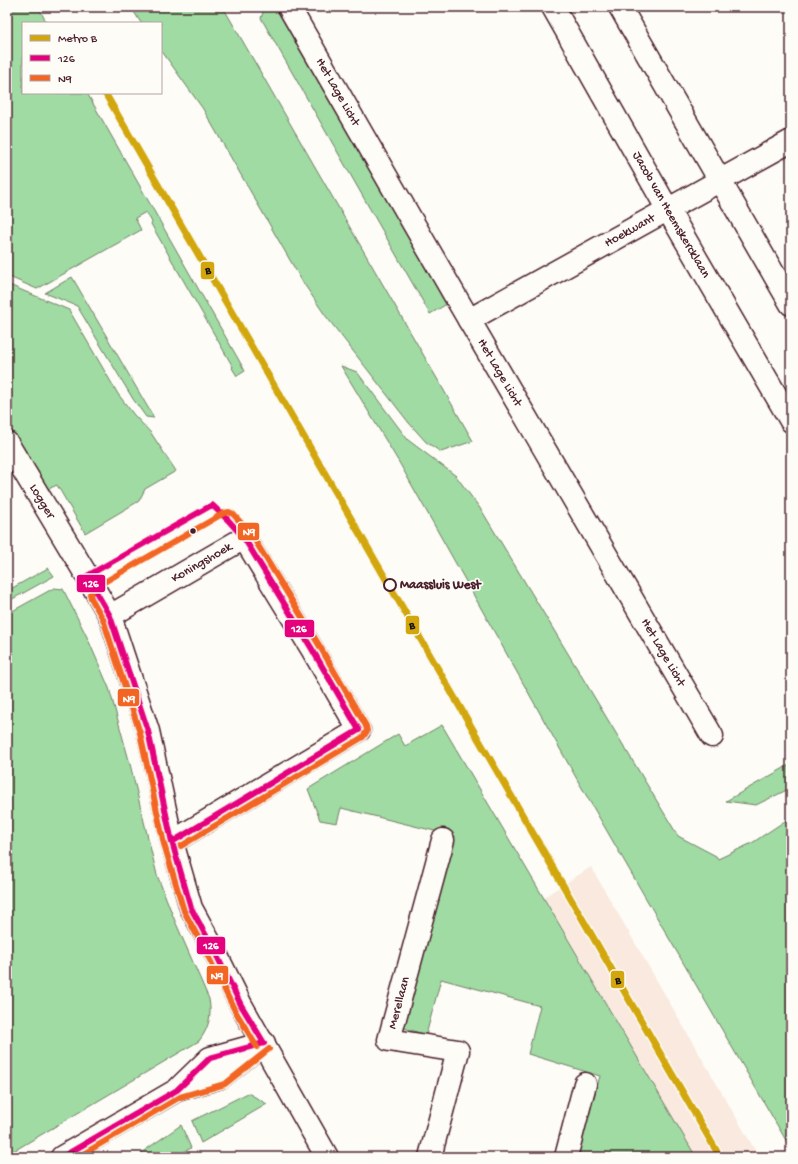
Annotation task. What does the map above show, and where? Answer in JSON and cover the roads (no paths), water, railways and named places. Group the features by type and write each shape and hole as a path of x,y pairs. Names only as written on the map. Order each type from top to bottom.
{"street":[{"name":"Het Lage Licht","path":"289,7 469,320 712,736"},
{"name":"Jacob van Heemskercklaan","path":"553,7 668,210 791,421"},
{"path":"620,7 791,304"},
{"name":"Hoekwant","path":"469,320 791,141"},
{"name":"Logger","path":"7,443 110,616"},
{"name":"Koningshoek","path":"110,616 244,538 312,649 359,730 172,842"},
{"path":"110,616 148,731 172,842 191,908 241,1005 264,1043 327,1157"},
{"name":"Merellaan","path":"430,1157 458,1051 389,1040 443,840"},
{"path":"62,1157 177,1090 221,1077 264,1043"},
{"path":"566,1157 585,1084"}],"metro line":[{"name":"B","path":"106,94 720,1157"}],"place":[{"name":"Maassluis West","path":"390,585"}]}
